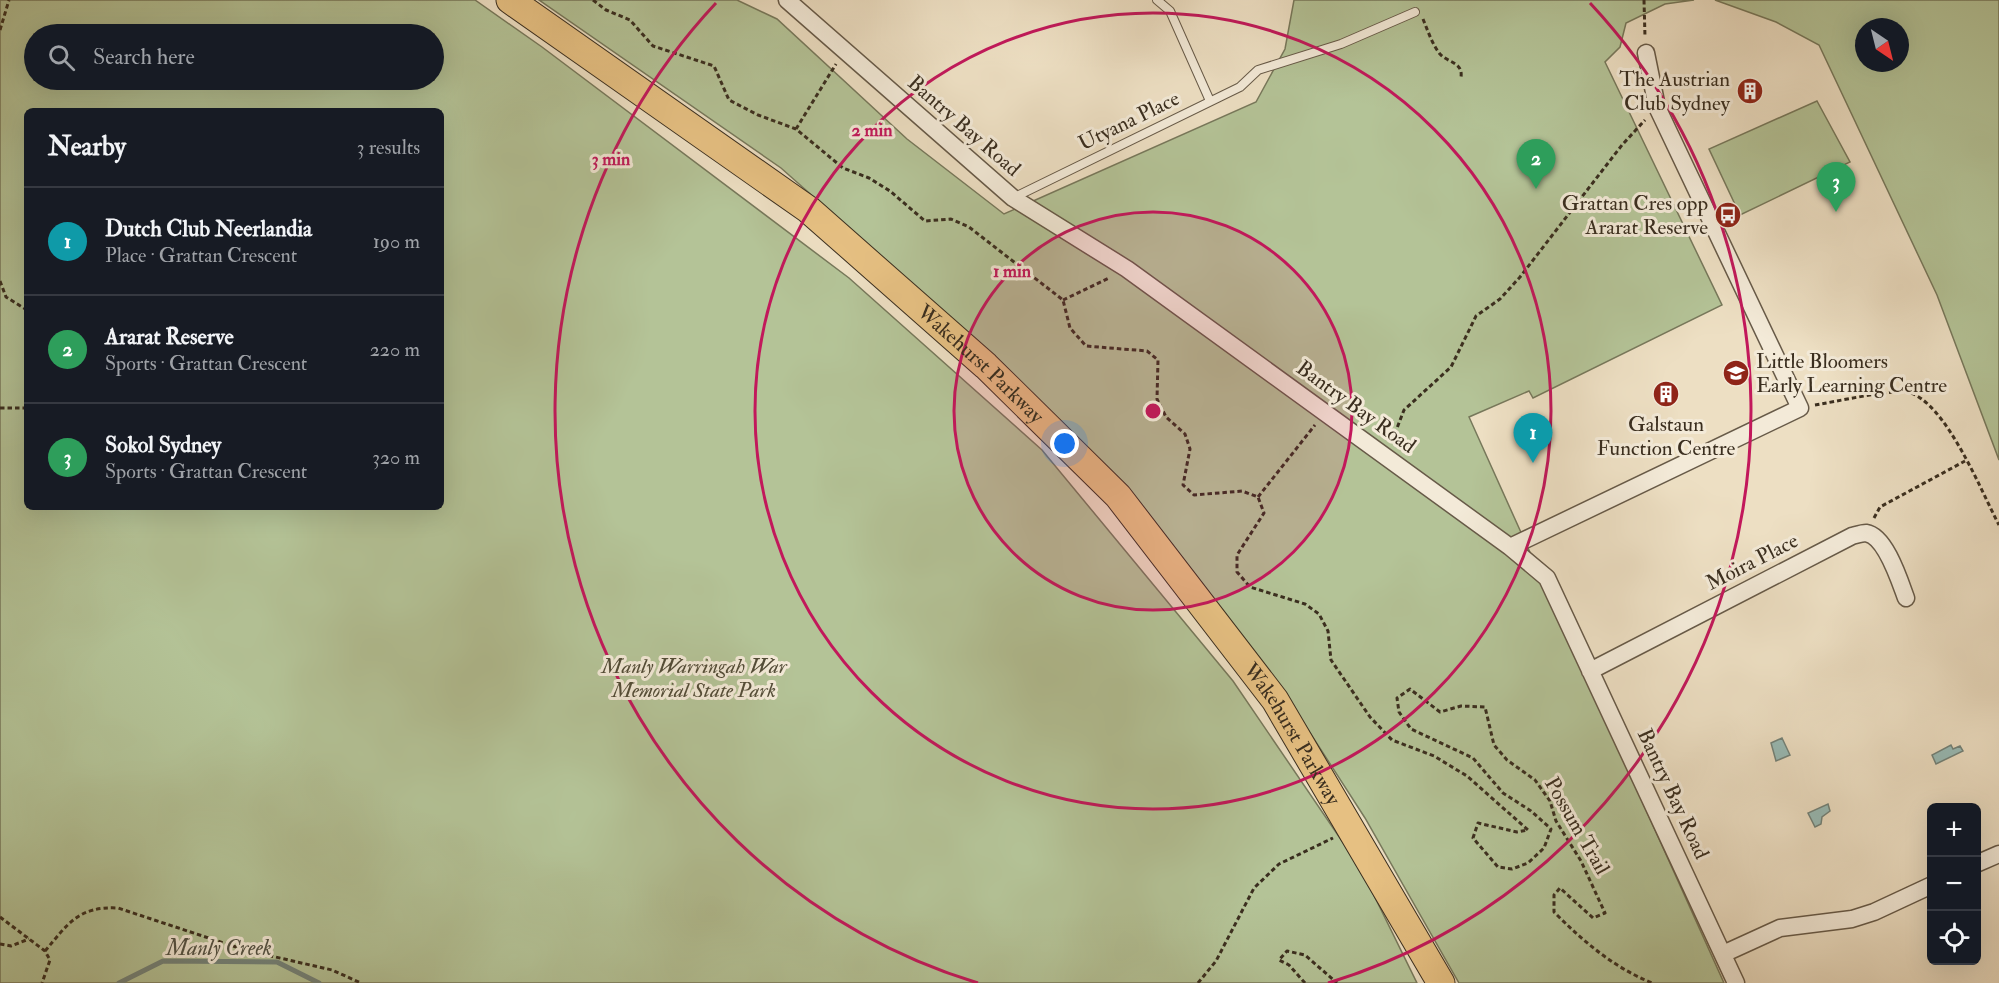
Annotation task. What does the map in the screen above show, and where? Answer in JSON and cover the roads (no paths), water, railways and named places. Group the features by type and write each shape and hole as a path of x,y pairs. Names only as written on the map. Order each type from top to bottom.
{"main road":[{"name":"Wakehurst Parkway","path":"510,0 809,210 986,366 1118,496 1275,700 1441,983"}],"street":[{"name":"Bantry Bay Road","path":"787,0 1012,198 1127,269 1510,548 1547,578 1736,983"},
{"path":"1510,548 1800,408 1657,107 1646,53"},
{"name":"Moira Place","path":"1590,671 1852,536 1866,533 1879,539 1892,562 1906,598"},
{"path":"1981,862 1999,854"},
{"path":"1723,954 1780,928 1852,919 1874,912 1927,887"}],"lane":[{"path":"1157,0 1170,11 1210,101"},
{"name":"Utyana Place","path":"1012,198 1240,87 1258,70 1341,44 1415,12"}],"water":[{"path":"1782,738 1790,755 1776,761 1771,743"},
{"path":"1951,745 1953,749 1960,746 1963,751 1936,764 1932,755"},
{"path":"1828,804 1830,811 1822,817 1821,824 1815,827 1808,813"}],"waterway":[{"name":"Manly Creek","path":"119,983 163,961 277,962 319,983"}],"place":[{"name":"The Austrian Club Sydney","path":"1750,91"},
{"name":"Ararat Reserve","path":"1536,189"},
{"name":"Sokol Sydney","path":"1836,212"},
{"name":"Grattan Cres opp Ararat Reserve","path":"1728,215"},
{"name":"Little Bloomers Early Learning Centre","path":"1736,373"},
{"name":"Galstaun Function Centre","path":"1666,394"},
{"name":"Dutch Club Neerlandia","path":"1533,463"}],"park label":[{"name":"Manly Warringah War Memorial State Park","path":"694,678"}]}
